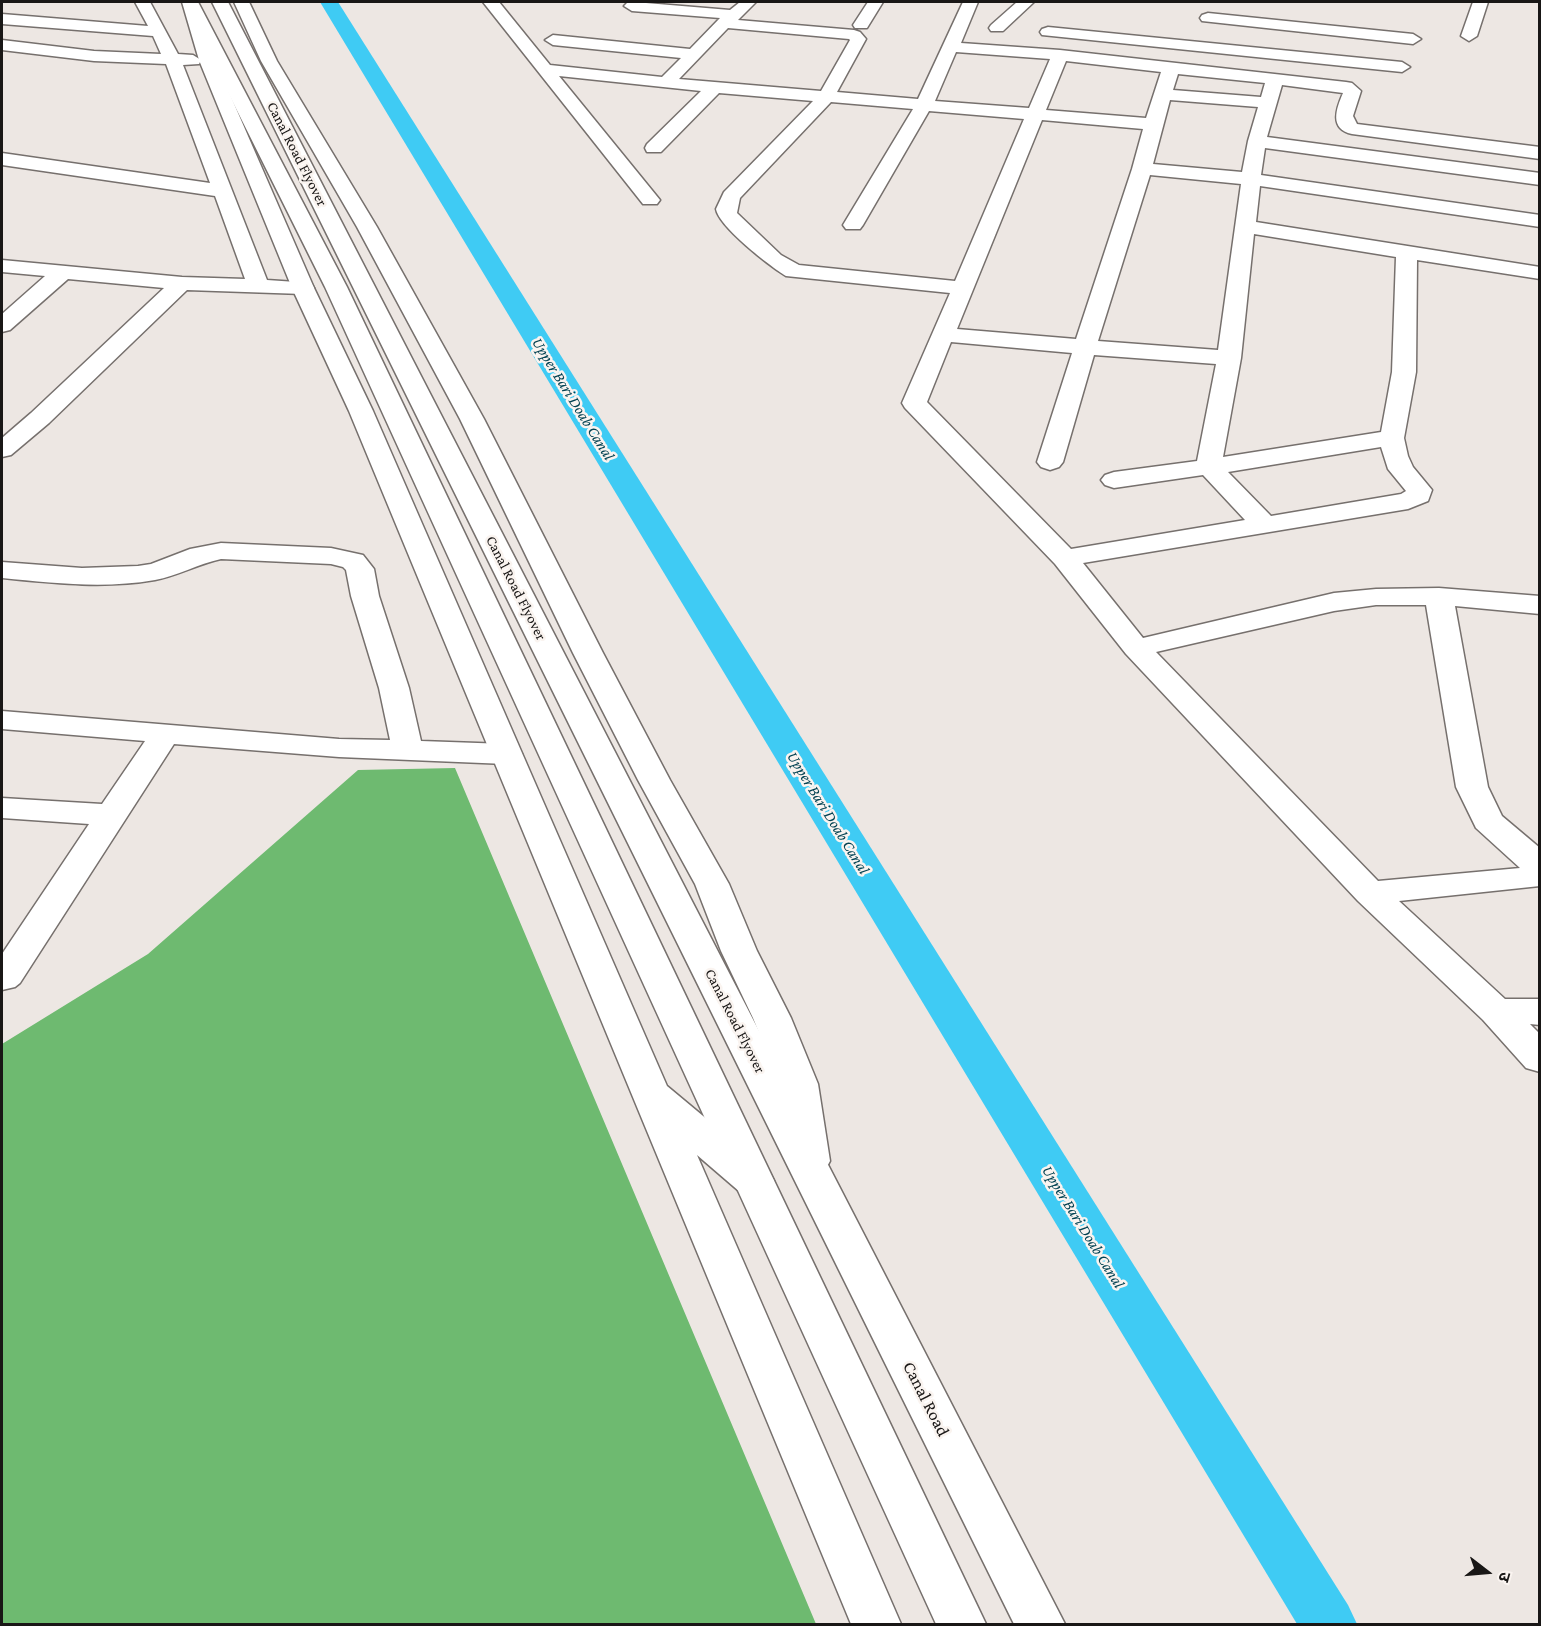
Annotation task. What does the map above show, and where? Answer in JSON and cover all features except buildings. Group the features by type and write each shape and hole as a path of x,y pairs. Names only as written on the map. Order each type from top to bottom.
{"street":[{"path":"143,2 173,60 259,287"},
{"path":"190,2 207,60 303,288 365,422 876,1624"},
{"name":"Canal Road Flyover","path":"190,2 336,287 754,1181"},
{"name":"Canal Road Flyover","path":"220,2 812,1173"},
{"path":"241,2 269,61 367,227 472,419 593,663 712,884 799,1084 812,1173"},
{"path":"491,2 650,200"},
{"path":"666,83 693,54 749,2"},
{"path":"861,25 875,2"},
{"path":"853,225 924,105 971,2"},
{"path":"997,28 1026,2"},
{"path":"1050,462 1142,169 1163,94 1196,46 1218,2"},
{"path":"1469,36 1480,2"},
{"path":"632,6 858,37 826,98 731,196 726,209 727,215 774,259 794,271 964,288"},
{"path":"2,18 160,32"},
{"path":"1208,18 1413,39"},
{"path":"1048,32 1402,67"},
{"path":"553,40 693,54"},
{"path":"2,45 94,56 207,60"},
{"path":"952,46 1060,55 1352,89 1343,114 1347,126 1352,129 1539,153"},
{"path":"1060,55 914,403 1065,558 1136,648 1370,893 1496,1011 1539,1059"},
{"path":"545,69 826,98 1153,124"},
{"path":"1209,467 1229,357 1257,141 1275,80"},
{"path":"654,148 715,87"},
{"path":"1163,94 1269,104"},
{"path":"1257,141 1539,179"},
{"path":"2,159 222,191"},
{"path":"1142,169 1251,179 1539,221"},
{"path":"1246,227 1539,273"},
{"path":"1065,558 1414,499 1419,495 1419,490 1401,469 1395,456 1392,438 1404,372 1407,252"},
{"path":"2,266 182,283 303,288"},
{"path":"2,325 63,272"},
{"path":"2,450 40,418 182,283"},
{"path":"943,335 1229,357"},
{"path":"1114,480 1392,438"},
{"path":"1209,467 1265,525"},
{"path":"2,570 82,576 138,574 157,571 200,555 220,551 331,556 353,561 360,569 364,596 394,688 408,752"},
{"path":"1136,648 1334,602 1376,597 1439,596 1539,605"},
{"path":"1370,893 1526,878 1539,871 1539,866 1527,853 1488,821 1472,787 1439,596"},
{"path":"2,720 408,752 506,754"},
{"path":"2,978 165,734"},
{"path":"2,808 111,815"},
{"path":"1496,1011 1539,1012"},
{"path":"649,1091 754,1181 962,1624"},
{"name":"Canal Road","path":"812,1173 1040,1624"}],"green space":[{"path":"455,768 816,1624 2,1624 2,1044 148,954 358,770"}],"waterway":[{"name":"Upper Bari Doab Canal","path":"329,2 1328,1624"}]}
